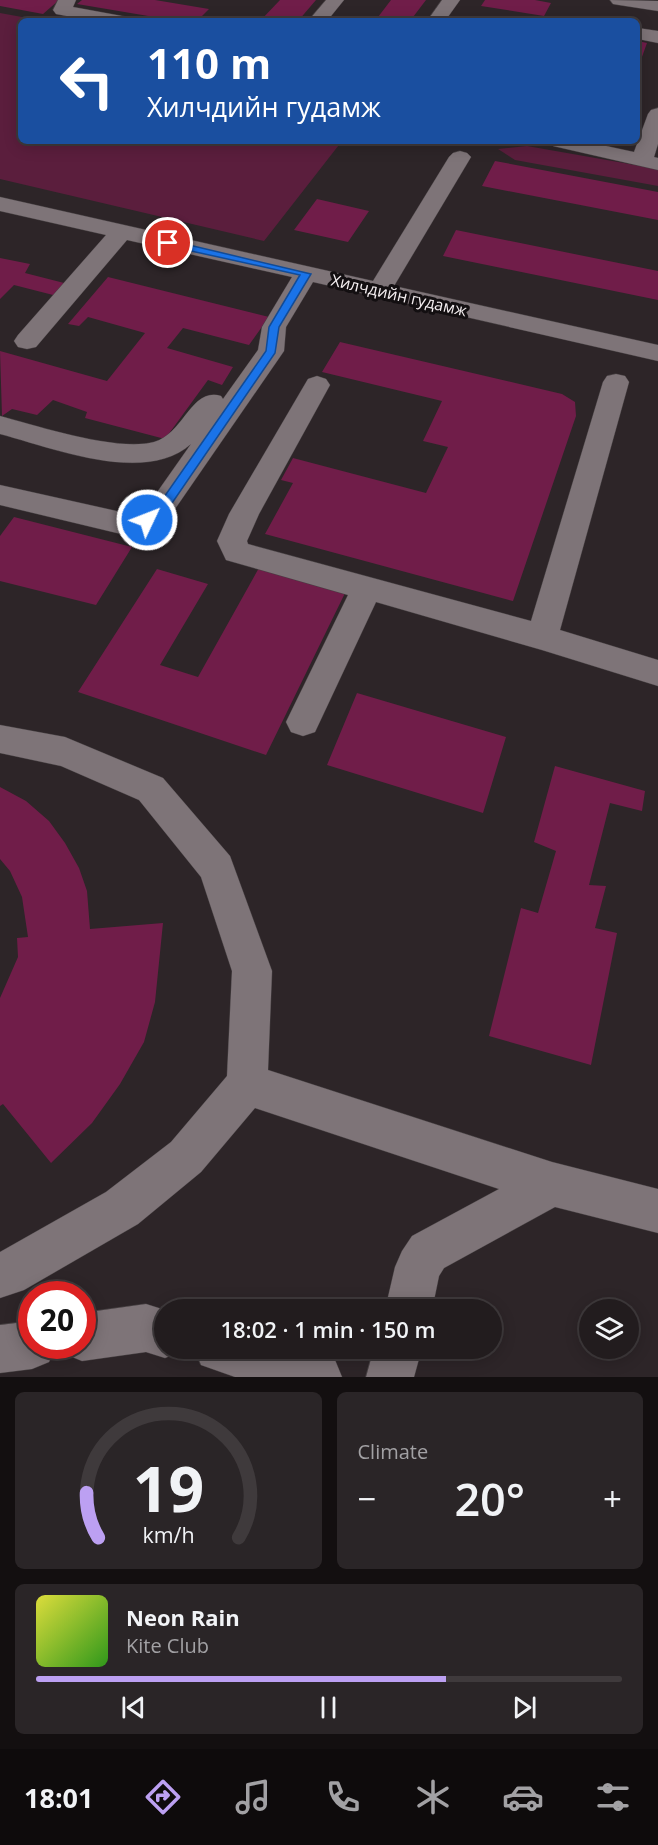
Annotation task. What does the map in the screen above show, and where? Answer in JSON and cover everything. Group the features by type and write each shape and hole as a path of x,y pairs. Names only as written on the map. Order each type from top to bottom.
{"street":[{"path":"67,0 62,10 106,18"},
{"path":"320,18 335,0"},
{"path":"438,18 452,0"},
{"path":"629,1 658,6"},
{"path":"640,34 658,37"},
{"path":"569,144 650,162 658,114"},
{"path":"379,290 460,157"},
{"name":"Хилчдийн гудамж","path":"0,204 658,353"},
{"path":"27,340 121,232"},
{"path":"0,495 121,523 136,523 156,514 271,351 274,327 306,274"},
{"path":"0,425 126,454 152,453 166,449 184,436 217,395 250,347 274,340"},
{"path":"542,637 616,382"},
{"path":"317,385 244,514 232,541 237,552 542,637 658,674"},
{"path":"303,722 367,588"},
{"path":"0,739 65,752 151,789 217,868 252,971 248,1084 186,1157 122,1208 8,1274 0,1275"},
{"path":"248,1084 552,1184 658,1211"},
{"path":"411,1299 418,1268 428,1252 552,1184"},
{"path":"96,1335 146,1328 154,1331"},
{"path":"0,1349 18,1347"},
{"path":"256,1359 318,1377"},
{"path":"390,1377 395,1359"}],"shaded area":[{"path":"0,13 28,18 18,18 18,144 340,144 264,241 0,179"},
{"path":"527,146 658,169 658,186 515,160 498,149"}],"building":[{"path":"0,0 59,0 43,14 0,6"},
{"path":"82,0 155,0 209,9 200,18 160,18 77,4"},
{"path":"280,0 316,0 301,18 263,18"},
{"path":"391,0 426,0 412,18 377,18"},
{"path":"485,0 535,0 551,3 544,16 481,6"},
{"path":"640,41 647,43 640,62"},
{"path":"495,161 658,192 658,220 482,186"},
{"path":"317,199 369,211 348,242 294,230"},
{"path":"456,230 658,271 658,300 443,256"},
{"path":"0,258 30,264 25,273 68,284 57,296 14,285 0,299"},
{"path":"108,277 269,317 249,345 183,328 167,348 233,367 222,385 208,380 165,439 85,418 87,412 53,400 37,415 12,409 2,416 0,351 107,381 145,333 88,317 79,326 68,324"},
{"path":"340,342 562,394 575,402 576,416 513,601 265,534 293,483 281,480 293,458 426,493 448,447 423,441 442,401 322,372"},
{"path":"14,517 132,547 96,605 0,581 0,536"},
{"path":"260,566 346,591 266,755 78,692 157,569 208,584 160,665 198,677"},
{"path":"357,693 506,737 483,813 327,765"},
{"path":"555,766 645,791 642,811 610,803 589,885 606,886 595,928 617,933 591,1065 489,1036 521,908 538,913 556,851 534,842"},
{"path":"0,787 26,801 49,821 65,843 79,868 87,891 90,929 163,923 155,1002 144,1042 120,1084 92,1123 51,1163 3,1104 0,1106 0,998 18,957 17,938 28,937 22,897 10,871 0,859"}],"route":[{"path":"147,520 166,503 271,351 274,327 306,274 168,243"}]}
